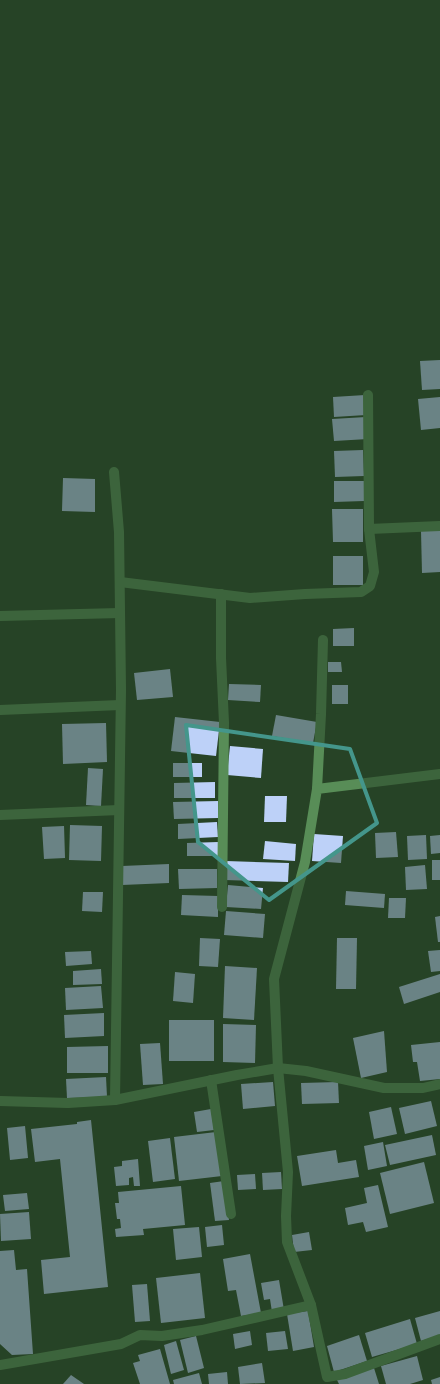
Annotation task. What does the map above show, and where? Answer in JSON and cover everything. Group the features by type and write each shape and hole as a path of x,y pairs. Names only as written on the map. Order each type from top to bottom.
{"street":[{"path":"120,582 250,598 361,592 370,586 374,572 369,529 368,395"},
{"path":"114,472 119,532 120,582 115,1100"},
{"path":"369,529 440,526"},
{"path":"221,594 224,723 222,907"},
{"path":"0,616 120,614"},
{"path":"323,640 317,789 305,862 274,979 278,1068 288,1172 287,1242 311,1305 328,1381 440,1338"},
{"path":"0,710 120,705"},
{"path":"317,789 440,774"},
{"path":"0,815 119,810"},
{"path":"0,1101 68,1103 115,1100 278,1068 306,1071 384,1088 423,1088 440,1084"},
{"path":"211,1080 231,1214"},
{"path":"0,1365 121,1344 140,1335 162,1336 202,1330 311,1305"}],"highlighted area":[{"path":"186,725 350,749 377,823 269,900 198,842"}],"building":[{"path":"440,360 440,389 422,390 420,361"},
{"path":"365,395 366,415 334,417 333,397"},
{"path":"440,397 440,428 421,430 418,399"},
{"path":"366,417 368,439 334,441 332,419"},
{"path":"363,450 364,476 335,477 334,451"},
{"path":"63,478 95,479 95,512 62,511"},
{"path":"334,481 364,481 364,501 334,502"},
{"path":"332,509 363,509 363,542 333,542"},
{"path":"440,530 440,572 422,573 421,531"},
{"path":"333,556 363,556 363,585 333,585"},
{"path":"354,628 354,646 333,646 333,629"},
{"path":"328,662 341,662 342,672 328,672"},
{"path":"170,669 173,697 137,700 134,673"},
{"path":"229,684 261,685 260,702 228,700"},
{"path":"332,685 348,685 348,704 332,704"},
{"path":"276,715 317,722 313,743 272,736"},
{"path":"175,717 220,722 216,756 171,751"},
{"path":"106,723 107,762 63,764 62,724"},
{"path":"230,746 263,749 261,778 227,775"},
{"path":"173,763 202,763 202,777 173,777"},
{"path":"88,768 103,769 101,806 86,805"},
{"path":"215,782 215,798 174,798 174,783"},
{"path":"265,796 287,796 286,822 264,822"},
{"path":"218,801 218,818 174,819 173,802"},
{"path":"217,822 218,837 178,839 178,824"},
{"path":"70,825 102,826 101,861 69,860"},
{"path":"64,826 65,858 44,859 42,827"},
{"path":"396,832 398,857 376,858 375,833"},
{"path":"314,834 343,836 341,863 312,861"},
{"path":"426,835 427,859 408,860 407,836"},
{"path":"440,835 440,853 431,854 430,836"},
{"path":"265,841 296,844 295,861 263,859"},
{"path":"218,842 218,856 187,856 187,843"},
{"path":"432,860 440,860 440,880 432,880"},
{"path":"226,861 289,863 288,882 225,880"},
{"path":"169,864 169,883 122,885 122,866"},
{"path":"425,865 427,889 406,890 405,867"},
{"path":"178,869 217,869 217,888 179,889"},
{"path":"228,885 263,888 261,909 226,907"},
{"path":"346,891 385,894 384,908 345,905"},
{"path":"83,892 103,892 102,912 82,911"},
{"path":"182,895 218,896 218,917 181,915"},
{"path":"389,898 406,898 405,918 388,918"},
{"path":"226,911 265,914 263,938 224,935"},
{"path":"440,916 440,942 438,942 435,917"},
{"path":"200,938 220,939 218,967 199,966"},
{"path":"337,938 357,938 356,989 336,989"},
{"path":"440,950 440,971 431,972 428,951"},
{"path":"91,951 92,964 66,966 65,952"},
{"path":"225,966 257,968 254,1020 223,1018"},
{"path":"101,969 102,984 73,985 73,971"},
{"path":"175,972 195,974 193,1003 173,1001"},
{"path":"440,974 440,992 404,1004 399,987"},
{"path":"101,986 103,1008 66,1010 65,988"},
{"path":"104,1013 104,1036 65,1038 64,1015"},
{"path":"169,1020 214,1020 214,1061 169,1061"},
{"path":"223,1024 256,1025 255,1063 223,1062"},
{"path":"384,1031 387,1072 361,1078 353,1038"},
{"path":"440,1042 440,1079 420,1081 417,1062 413,1062 411,1045"},
{"path":"160,1043 163,1084 143,1085 140,1044"},
{"path":"108,1046 108,1073 67,1073 67,1047"},
{"path":"106,1077 107,1097 67,1098 66,1079"},
{"path":"273,1082 275,1106 243,1109 241,1084"},
{"path":"338,1082 339,1103 302,1104 301,1083"},
{"path":"431,1101 437,1126 405,1134 399,1108"},
{"path":"391,1107 397,1134 374,1139 369,1112"},
{"path":"211,1109 214,1130 197,1132 194,1112"},
{"path":"91,1120 108,1287 44,1294 41,1260 70,1257 60,1159 35,1162 31,1129 77,1124 77,1122"},
{"path":"25,1126 28,1158 10,1160 7,1128"},
{"path":"216,1132 222,1176 179,1181 174,1137"},
{"path":"432,1135 436,1155 390,1165 385,1145"},
{"path":"170,1138 175,1179 153,1182 148,1141"},
{"path":"383,1142 387,1166 368,1170 364,1146"},
{"path":"336,1150 338,1163 356,1160 359,1177 302,1186 297,1156"},
{"path":"138,1159 140,1186 134,1186 133,1177 129,1178 129,1185 116,1186 114,1167 122,1166 122,1161"},
{"path":"424,1162 434,1203 390,1214 380,1173"},
{"path":"281,1172 282,1189 263,1190 262,1173"},
{"path":"255,1174 256,1189 238,1190 237,1175"},
{"path":"224,1181 229,1220 215,1221 210,1183"},
{"path":"378,1185 388,1227 366,1232 363,1222 348,1225 345,1208 367,1203 364,1188"},
{"path":"181,1186 185,1225 143,1229 144,1235 116,1237 115,1229 121,1228 120,1219 117,1219 115,1203 119,1203 118,1192"},
{"path":"27,1193 29,1209 5,1211 3,1195"},
{"path":"29,1212 31,1239 1,1241 0,1214"},
{"path":"222,1225 224,1245 207,1247 205,1227"},
{"path":"199,1227 202,1257 176,1260 173,1229"},
{"path":"309,1232 312,1250 294,1252 292,1235"},
{"path":"14,1250 16,1270 27,1269 33,1354 12,1355 0,1344 0,1251"},
{"path":"250,1254 261,1313 241,1316 236,1290 228,1291 223,1259"},
{"path":"200,1273 205,1318 161,1323 156,1278"},
{"path":"279,1280 284,1310 272,1312 270,1299 264,1300 261,1283"},
{"path":"147,1284 150,1321 135,1322 132,1285"},
{"path":"308,1311 314,1347 293,1351 287,1314"},
{"path":"440,1311 440,1335 421,1341 415,1318"},
{"path":"410,1319 417,1344 372,1357 365,1333"},
{"path":"250,1331 252,1345 235,1349 233,1334"},
{"path":"285,1331 288,1349 268,1351 266,1333"},
{"path":"359,1335 367,1361 334,1372 327,1346"},
{"path":"196,1336 204,1368 188,1373 180,1340"},
{"path":"176,1341 184,1370 171,1374 164,1345"},
{"path":"160,1349 170,1384 140,1384 133,1363 140,1361 138,1355"},
{"path":"417,1356 423,1380 410,1384 386,1384 381,1366"},
{"path":"262,1363 265,1383 240,1384 238,1367"},
{"path":"374,1368 379,1384 339,1384 337,1380"},
{"path":"227,1372 228,1384 209,1384 208,1374"},
{"path":"199,1373 202,1384 174,1384 173,1380"},
{"path":"71,1375 84,1384 63,1384"},
{"path":"440,1377 440,1384 432,1384 431,1380"}]}
